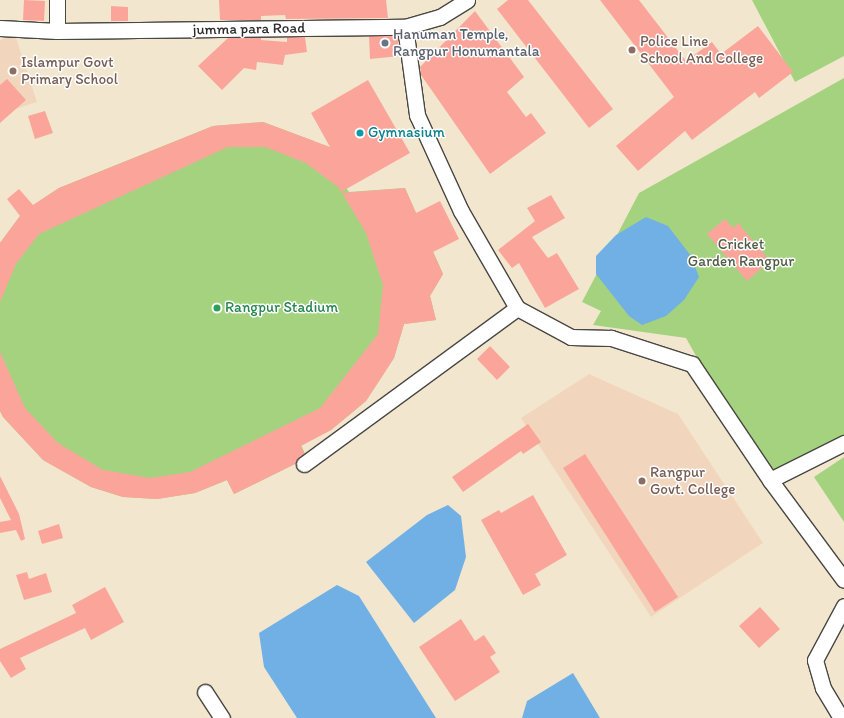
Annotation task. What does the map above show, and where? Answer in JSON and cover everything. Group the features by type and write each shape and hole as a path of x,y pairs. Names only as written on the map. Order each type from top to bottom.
{"street":[{"path":"57,0 57,31"},
{"name":"jumma para Road","path":"0,28 57,31 405,27 440,17 467,0"},
{"path":"405,27 408,66 417,115 461,211 517,308 571,337 611,338 692,364 770,480 844,580"},
{"path":"304,464 517,308"},
{"path":"770,480 844,443"},
{"path":"841,718 823,688 815,660 844,606"},
{"path":"205,692 222,718"}],"shaded area":[{"name":"Islampur Govt Primary School","path":"15,35 37,102 0,114 0,40"},
{"name":"Rangpur Govt. College","path":"589,374 678,414 763,543 651,617 521,418"}],"green space":[{"path":"752,0 844,0 844,56 795,82"},
{"name":"Cricket Garden Rangpur","path":"844,78 844,447 770,488 686,338 593,325 601,311 582,302 639,193"},
{"name":"Rangpur Stadium","path":"263,122 314,141 349,192 405,188 443,274 430,296 436,320 404,324 394,358 366,401 331,430 301,445 307,458 234,494 227,480 195,493 157,499 123,497 91,487 43,460 3,417 0,411 0,243 23,212 59,188 213,126"},
{"path":"844,457 844,522 814,477"}],"water":[{"path":"646,217 668,226 691,256 699,277 684,300 666,316 642,325 629,316 596,274 596,256 616,235"},
{"path":"448,505 461,516 466,557 455,590 414,623 366,562 427,515"},
{"path":"337,585 359,596 436,718 297,718 264,667 259,633"},
{"path":"573,673 600,718 522,718 527,701"}],"building":[{"path":"24,0 45,1 44,21 23,20"},
{"path":"219,0 386,0 388,18 286,19 285,15 261,16 261,20 220,20"},
{"path":"508,0 528,0 613,109 589,128 497,9"},
{"path":"600,0 639,0 686,61 712,42 721,54 758,26 793,72 759,98 755,92 692,140 685,131 638,171 616,146 674,97"},
{"path":"111,6 128,7 128,21 111,21"},
{"path":"475,11 524,77 507,92 526,117 531,113 546,133 490,174 421,75 420,67"},
{"name":"Hanuman Temple, Rangpur Honumantala","path":"369,36 397,36 400,56 370,59"},
{"path":"287,37 305,37 307,52 285,55 283,65 257,62 256,70 244,68 222,90 198,66 228,38 261,38 261,40 287,42"},
{"path":"7,79 26,100 0,123 0,85"},
{"path":"368,80 410,153 341,192 338,187 306,163 265,147 228,147 39,234 16,264 0,302 0,243 20,216 7,199 19,189 33,205 59,188 213,126 263,122 330,147 311,113"},
{"path":"45,111 53,133 35,139 28,116"},
{"path":"405,188 416,213 440,201 459,239 433,252 443,274 430,296 436,320 404,324 394,358 366,401 331,430 301,446 304,453 295,464 234,494 227,480 195,493 157,499 123,497 91,487 43,460 3,417 0,411 0,352 25,408 58,443 103,470 150,478 190,472 320,408 378,334 383,285 366,233 342,193"},
{"path":"551,195 565,218 532,237 548,258 557,253 579,289 545,308 519,263 512,268 498,250 535,221 527,208"},
{"path":"725,219 733,228 738,223 770,261 747,281 707,234"},
{"path":"490,346 510,367 497,380 477,359"},
{"path":"528,424 541,442 523,454 521,451 463,492 452,477"},
{"path":"585,454 678,597 655,612 563,468"},
{"path":"0,476 19,514 25,539 21,541 16,530 0,533 0,522 11,520 0,498"},
{"path":"533,495 567,555 535,574 541,585 523,595 481,520 499,510 501,513"},
{"path":"59,524 63,538 42,544 38,531"},
{"path":"27,572 29,579 46,573 52,592 24,600 16,575"},
{"path":"105,587 124,622 91,640 85,628 20,658 26,669 11,678 0,661 0,649 76,613 72,605"},
{"path":"760,607 780,629 759,648 739,626"},
{"path":"461,619 475,641 484,635 496,653 490,657 500,672 455,701 419,647"}],"place":[{"name":"Hanuman Temple, Rangpur Honumantala","path":"385,43"},
{"name":"Police Line School And College","path":"632,50"},
{"name":"Islampur Govt Primary School","path":"13,71"},
{"name":"Gymnasium","path":"360,133"},
{"name":"Rangpur Stadium","path":"217,308"},
{"name":"Rangpur Govt. College","path":"642,481"}]}
